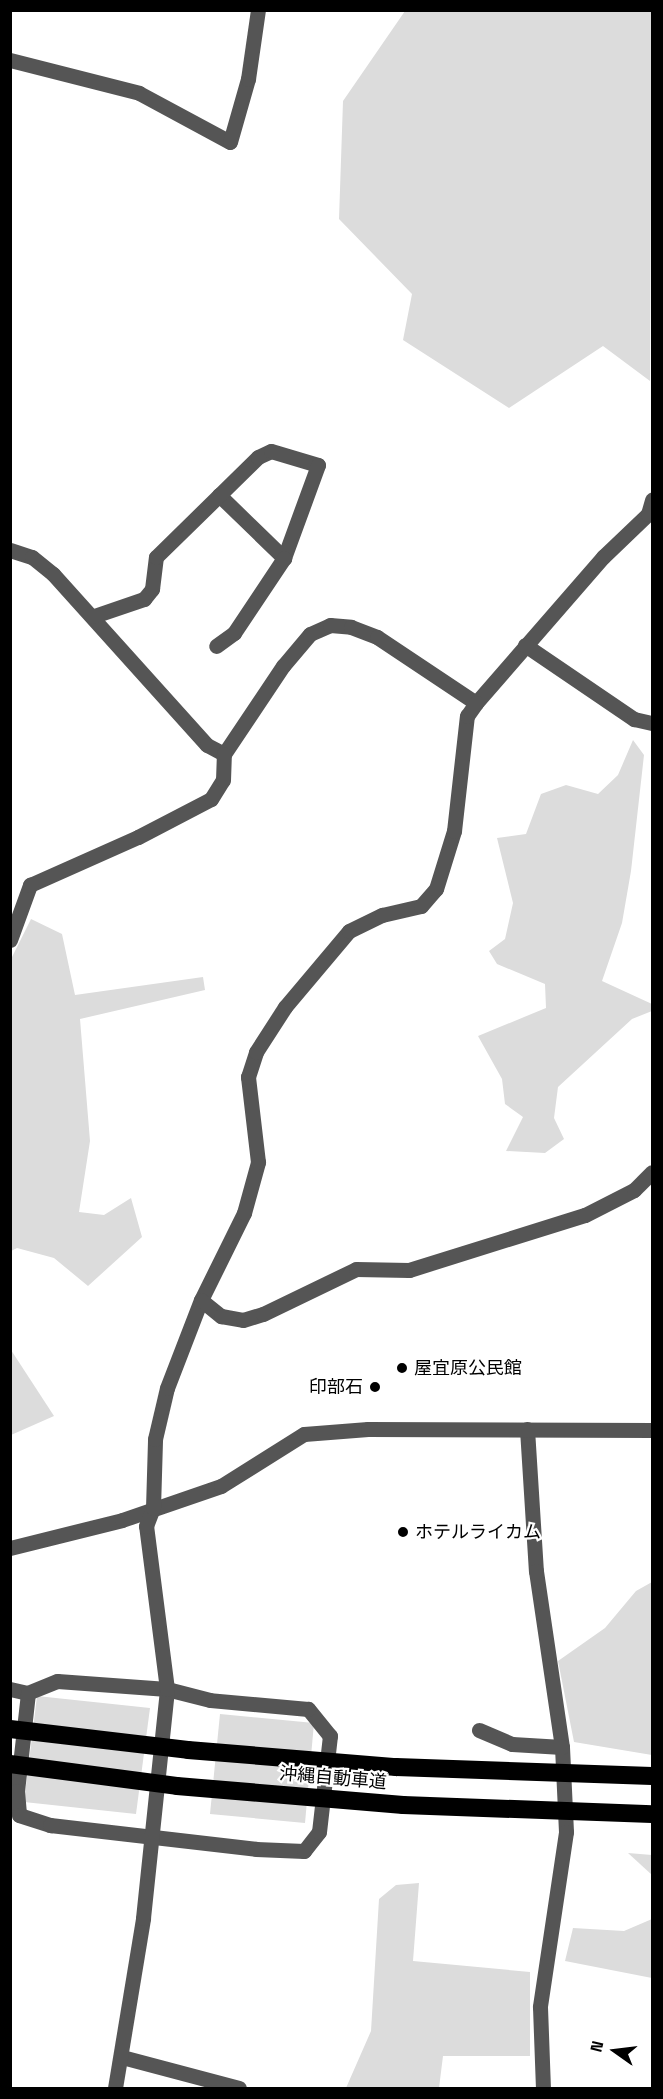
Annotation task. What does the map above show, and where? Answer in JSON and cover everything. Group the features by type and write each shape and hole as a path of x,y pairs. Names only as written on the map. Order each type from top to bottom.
{"highway":[{"name":"沖縄自動車道","path":"10,1729 223,1753 587,1776 652,1776"},
{"name":"沖縄自動車道","path":"10,1764 177,1786 391,1804 652,1814"}],"street":[{"path":"10,60 139,93 230,142 248,79 258,10"},
{"path":"94,616 144,599 153,589 156,557 258,457 271,451 318,465 284,558 234,633 216,646"},
{"path":"219,495 284,558"},
{"path":"115,2088 122,2057 152,1837 167,1689 146,1526 153,1508 155,1439 167,1388 201,1300 244,1213 258,1162 248,1077 256,1052 285,1006 349,931 382,915 421,906 436,889 454,831 467,716 525,645 603,557 648,514 652,500"},
{"path":"10,550 32,557 46,568 94,616 207,745 224,754"},
{"path":"10,940 30,885 138,837 211,800 223,780 224,754 283,666 310,634 330,625 351,627 377,637 476,703"},
{"path":"525,645 634,719 652,723"},
{"path":"201,1300 221,1316 243,1320 356,1269 409,1269 585,1215 634,1190 652,1172"},
{"path":"10,1548 153,1508 221,1486 304,1434 368,1429 652,1430"},
{"path":"527,1429 536,1571 562,1747 567,1832 540,2007 543,2088"},
{"path":"10,1689 28,1693 57,1681 167,1689 210,1700 308,1709 330,1736 319,1832 304,1851 50,1825 19,1815 17,1791 28,1693"},
{"path":"479,1730 512,1744 562,1747"},
{"path":"122,2057 239,2088"}],"shaded area":[{"path":"405,11 652,11 650,381 603,346 509,408 403,340 412,294 339,219 343,101"},
{"path":"633,740 644,755 631,871 622,923 602,981 652,1004 652,1011 632,1019 558,1087 554,1118 564,1139 545,1153 506,1151 523,1117 505,1104 502,1079 478,1036 546,1008 545,984 497,964 489,951 505,939 513,903 497,838 526,834 541,794 566,785 598,794 618,775"},
{"path":"31,919 62,934 75,995 203,977 205,990 80,1019 90,1141 79,1212 104,1215 131,1198 142,1237 88,1286 54,1258 17,1248 11,1251 11,959"},
{"path":"11,1350 54,1416 10,1435"},
{"path":"652,1582 652,1755 574,1742 558,1661 605,1628 636,1591"},
{"path":"37,1696 150,1708 136,1814 24,1802"},
{"path":"220,1714 314,1723 305,1823 210,1814"},
{"path":"628,1853 652,1855 652,1875"},
{"path":"419,1883 413,1961 530,1972 530,2056 443,2056 439,2088 346,2088 371,2031 379,1899 396,1885"},
{"path":"652,1919 652,1978 565,1961 573,1928 624,1931"}],"place":[{"name":"屋宜原公民館","path":"402,1368"},
{"name":"印部石","path":"375,1387"},
{"name":"ホテルライカム","path":"403,1532"}]}
